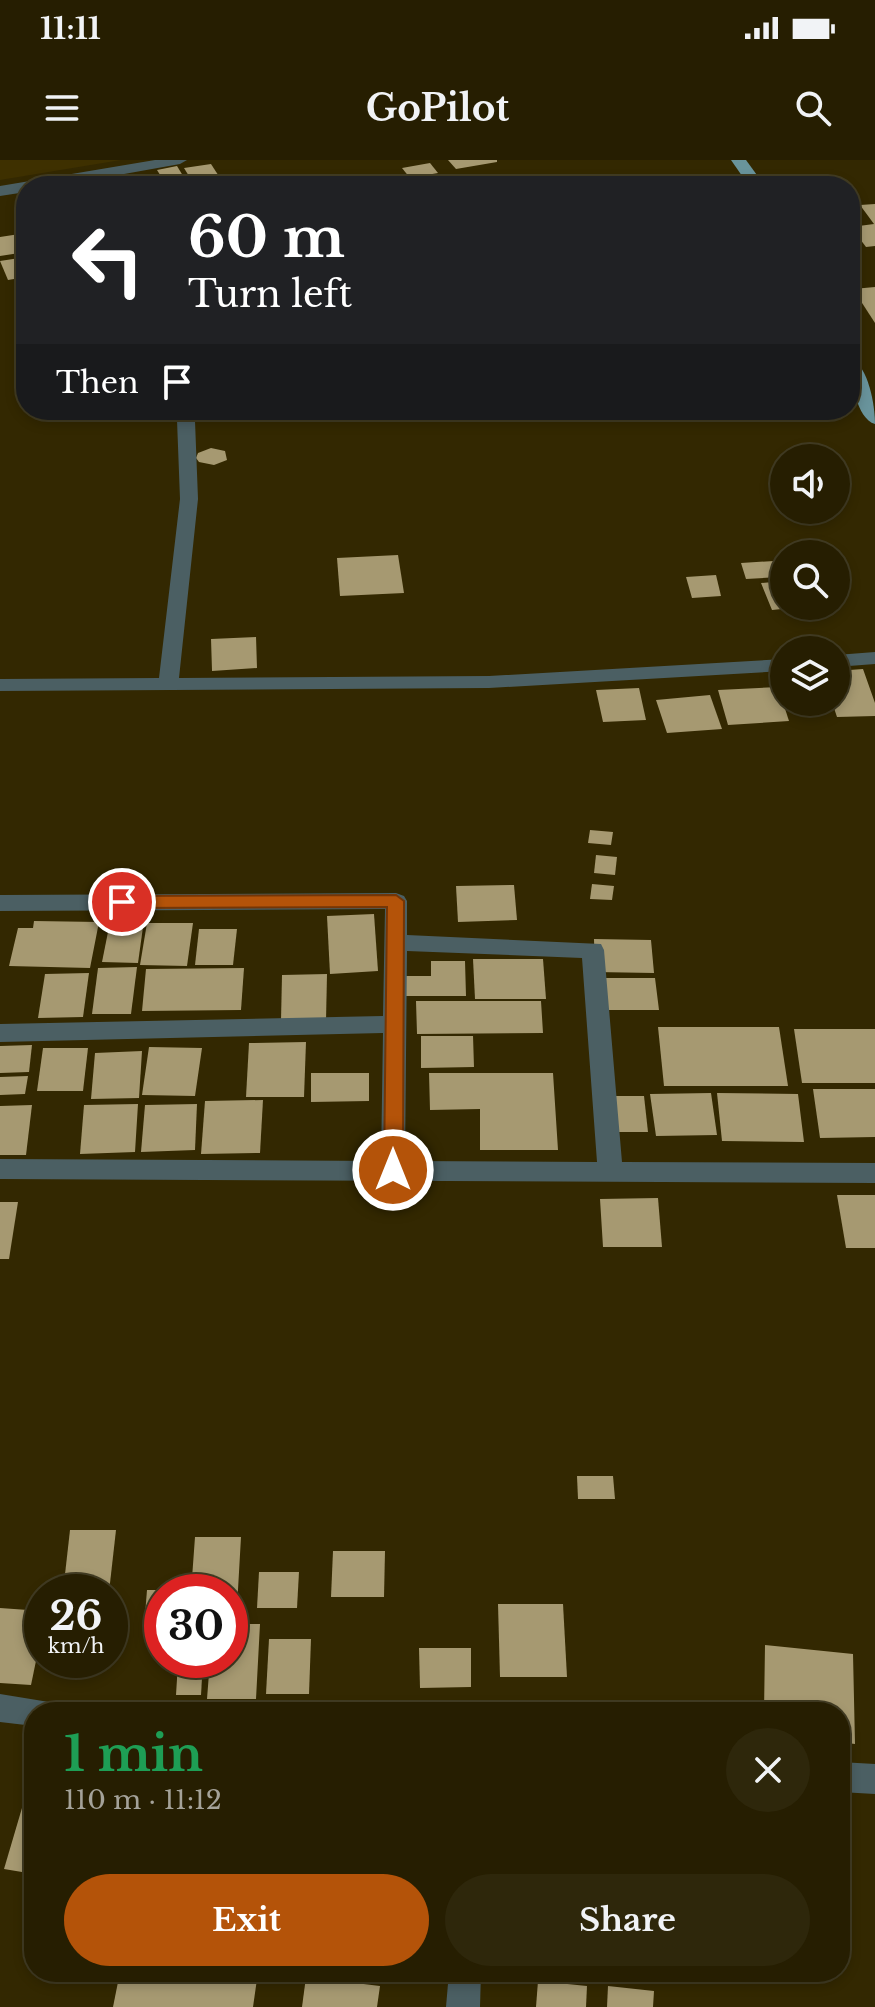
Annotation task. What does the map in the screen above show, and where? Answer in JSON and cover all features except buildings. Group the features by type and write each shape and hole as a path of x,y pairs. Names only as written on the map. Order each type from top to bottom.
{"main road":[{"path":"860,386 875,419"}],"street":[{"path":"86,176 180,160"},
{"path":"168,683 189,499 186,420"},
{"path":"850,660 875,658"},
{"path":"0,685 489,682 770,666"},
{"path":"0,903 396,901 393,1170"},
{"path":"396,943 593,950 610,1172"},
{"path":"0,1033 394,1024"},
{"path":"0,1169 875,1173"},
{"path":"0,1708 24,1711"},
{"path":"850,1778 875,1779"},
{"path":"463,2007 464,1982"}],"shaded area":[{"path":"0,160 121,160 16,176 0,180"}],"route":[{"path":"122,902 396,901 393,1170"}]}
